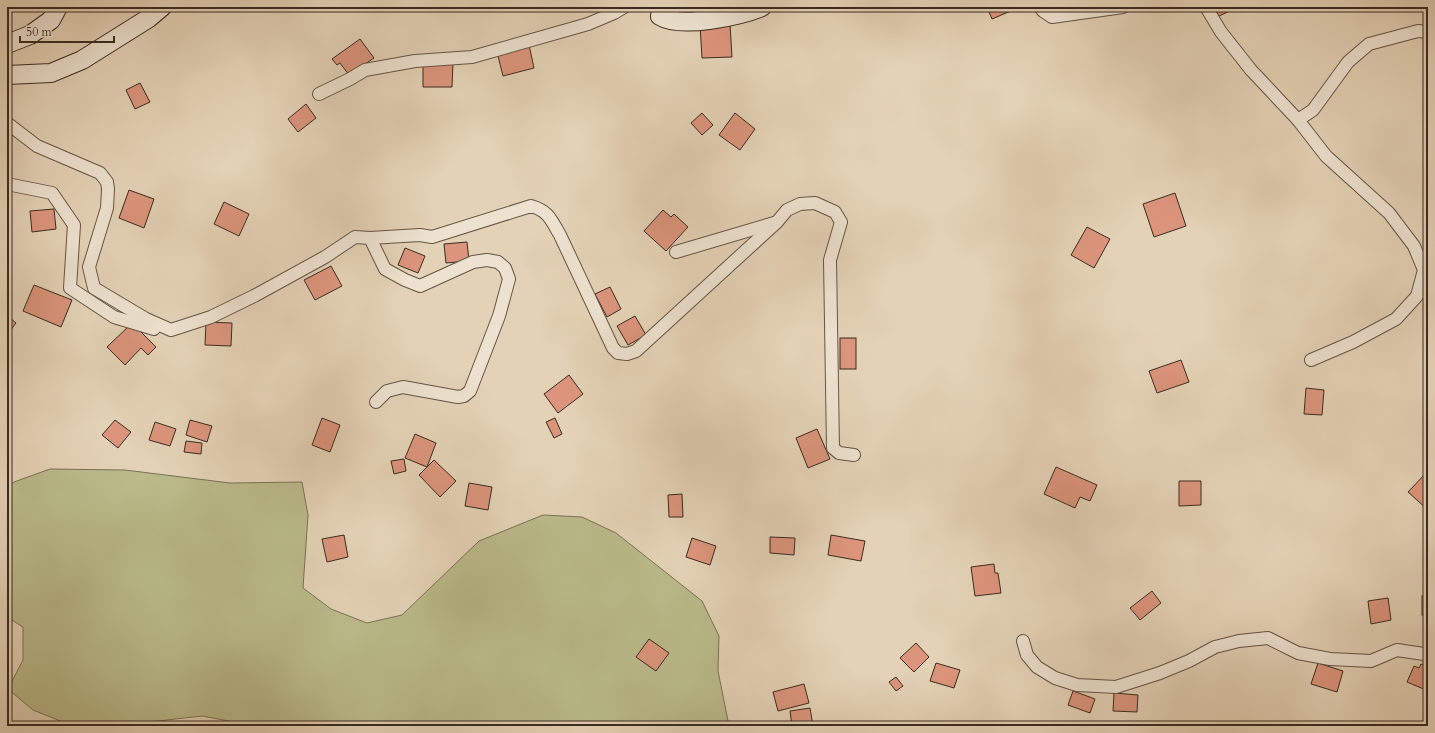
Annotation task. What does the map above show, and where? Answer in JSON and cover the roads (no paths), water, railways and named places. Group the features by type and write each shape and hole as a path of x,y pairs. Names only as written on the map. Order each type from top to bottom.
{"street":[{"path":"7,44 30,35 41,28 52,20 58,7"},
{"path":"7,75 51,74 82,60 149,18 162,7"},
{"path":"319,94 365,70 415,61 472,57 588,24 624,7"},
{"path":"666,7 661,11 660,16 666,19 682,21 718,20 762,7"},
{"path":"1040,7 1052,17 1122,7"},
{"path":"1206,7 1221,32 1251,70 1298,120 1326,156 1389,213 1414,246 1424,270 1417,296 1396,319 1353,342 1311,360"},
{"path":"1298,120 1313,110 1348,62 1369,44 1397,35 1418,31 1428,32"},
{"path":"7,123 37,146 100,173 107,182 107,208 89,266 94,288 146,319 171,330"},
{"path":"7,184 52,193 74,225 70,288 114,317 152,329 171,330 211,317 254,296 356,238 420,235 432,236 531,206 542,209 550,218 560,235 613,348 618,353 627,354 636,350 777,222 787,210 800,204 815,203 835,212 840,222 830,260 833,448 839,453 854,455"},
{"path":"676,252 777,222"},
{"path":"370,238 385,269 404,280 420,286 473,262 487,260 498,262 505,268 509,279 499,316 470,391 464,396 458,397 403,387 387,391 376,402"},
{"path":"1023,641 1027,655 1037,667 1055,678 1077,686 1116,687 1189,662 1215,647 1239,641 1268,638 1298,652 1330,659 1371,661 1397,650 1424,654 1428,657"}]}
